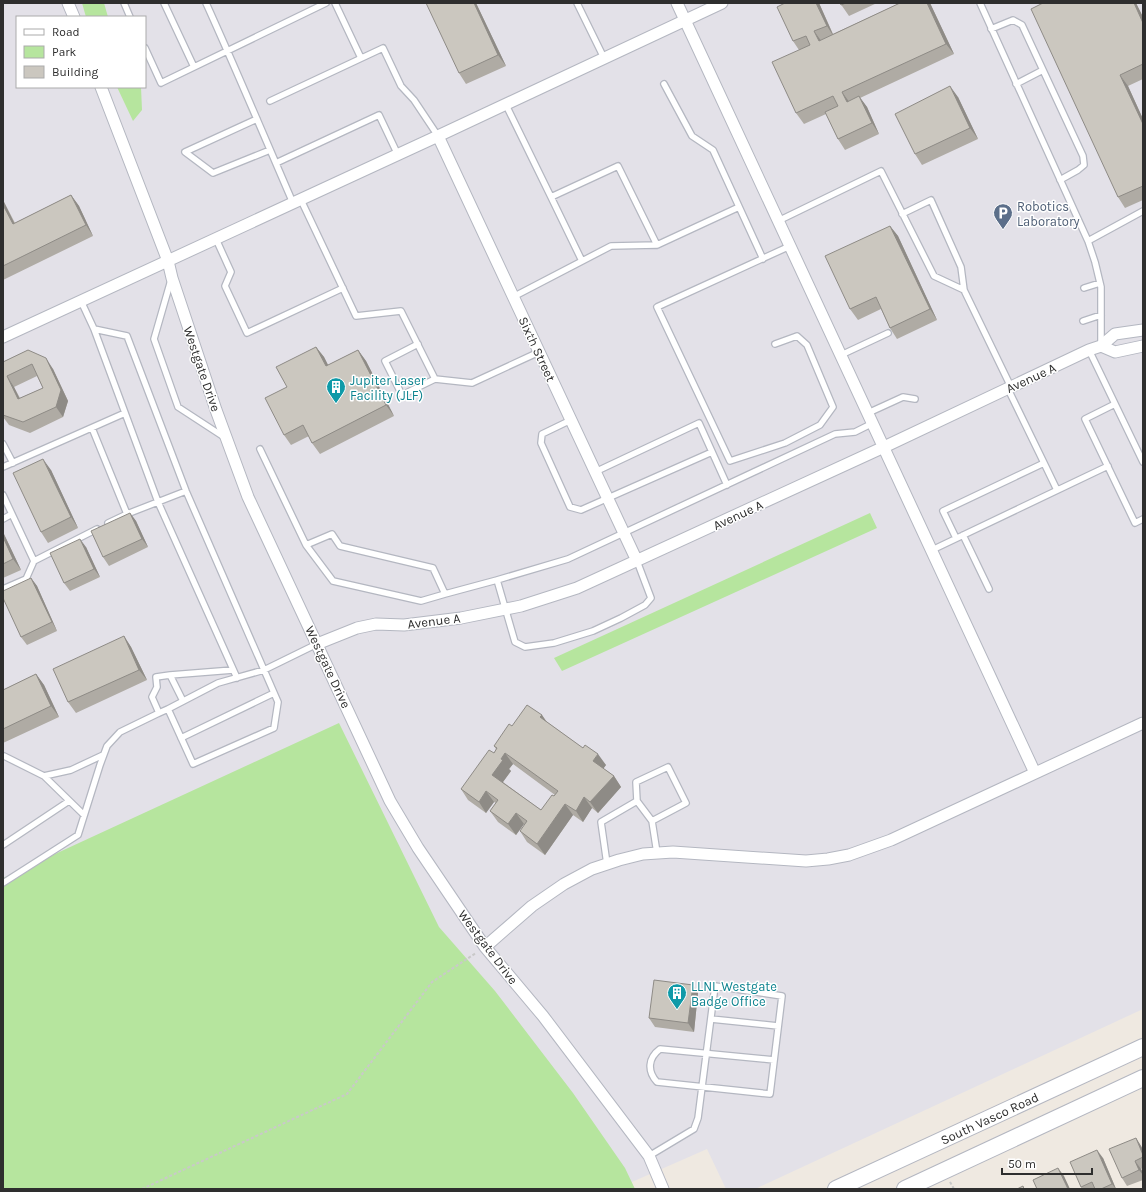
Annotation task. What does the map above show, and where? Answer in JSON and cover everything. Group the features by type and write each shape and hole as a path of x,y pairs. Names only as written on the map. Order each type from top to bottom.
{"main road":[{"name":"South Vasco Road","path":"836,1189 1143,1047"},
{"path":"904,1189 1143,1078"}],"street":[{"path":"68,3 74,16"},
{"path":"677,3 1035,773"},
{"path":"3,337 398,155 722,3"},
{"name":"Westgate Drive","path":"101,88 168,261 172,278 248,498 390,801 418,848 485,947 543,1016 649,1156 664,1189"},
{"name":"Sixth Street","path":"438,136 637,561"},
{"path":"1143,330 1115,334 1101,346 1114,352 1143,346"},
{"name":"Avenue A","path":"317,644 357,628 376,624 404,625 461,618 521,606 577,588 884,447 1089,350 1101,346"},
{"path":"485,947 532,906 564,884 592,869 643,854 673,852 806,861 849,855 891,840 1143,723"}],"lane":[{"path":"124,3 130,16"},
{"path":"164,3 194,67"},
{"path":"206,3 228,50 276,163 343,288 356,316 401,311 435,379"},
{"path":"146,50 161,83 326,3"},
{"path":"335,3 361,58"},
{"path":"577,3 604,58"},
{"path":"980,3 1088,241 1100,283 1101,346"},
{"path":"991,29 1013,20 1022,25 1083,156 1084,165 1060,180"},
{"path":"270,101 383,48 401,86 414,100 438,136"},
{"path":"1016,84 1043,70"},
{"path":"664,84 692,136 713,150 763,259"},
{"path":"506,104 582,261"},
{"path":"276,163 378,115 398,155"},
{"path":"257,119 185,152 213,173 270,150"},
{"path":"551,197 618,166 657,245"},
{"path":"778,221 882,171 934,276 964,290"},
{"path":"902,214 931,200 961,267 964,290 1057,490"},
{"path":"513,297 611,246 657,245 739,207"},
{"path":"1088,241 1143,211"},
{"path":"216,239 231,272 225,286 247,333 343,288"},
{"path":"775,344 797,336 807,345 833,407 820,425 785,443 730,461 657,307 790,246"},
{"path":"172,278 154,339 178,407 227,439"},
{"path":"1084,288 1100,283"},
{"path":"81,301 94,329 158,502 237,678"},
{"path":"1083,321 1101,315"},
{"path":"94,329 127,336 186,491 278,702 274,728 193,764 168,709"},
{"path":"841,355 888,333"},
{"path":"418,344 385,361 402,395 435,379 472,383 539,352"},
{"path":"1089,350 1143,462"},
{"path":"260,448 306,545 333,581 421,601 568,559 835,434 855,432 870,418 903,397 915,399"},
{"path":"1115,404 1085,419 1135,523 1143,519"},
{"path":"3,467 125,413"},
{"path":"570,420 542,434 540,443 570,507 581,510 712,452"},
{"path":"595,472 699,423 727,485"},
{"path":"92,428 127,514"},
{"path":"3,444 13,463"},
{"path":"956,538 943,511 1044,463"},
{"path":"932,550 1108,466"},
{"path":"3,589 26,579 34,561 127,514 186,491"},
{"path":"3,495 34,561"},
{"path":"3,518 12,514"},
{"path":"306,545 332,534 340,546 433,568 445,594"},
{"path":"963,535 989,589"},
{"path":"497,580 515,642 525,647 554,643 593,630 645,605 651,598 637,561"},
{"path":"3,883 78,835 103,755 107,746 120,732 168,709 218,682 264,670 317,644"},
{"path":"159,713 152,697 157,687 156,677 233,670"},
{"path":"170,675 183,701"},
{"path":"181,738 274,693"},
{"path":"44,776 71,770 103,755"},
{"path":"4,756 44,776 84,815"},
{"path":"652,821 686,803 668,767 636,782 637,801 652,821 657,853"},
{"path":"3,845 69,800"},
{"path":"607,864 601,822 637,801"},
{"path":"649,1156 694,1129 698,1118 702,1087 706,1052 710,1019 715,986 782,996 770,1094 702,1087 657,1082 653,1077 649,1065 651,1058 660,1049 706,1052 774,1060"},
{"path":"710,1019 778,1026"}],"path":[{"path":"142,1189 347,1094 432,982 485,947"}],"shaded area":[{"path":"3,3 1143,3 1143,1009 755,1189 726,1189 707,1149 616,1189 3,1189"}],"green space":[{"path":"82,3 104,3 108,16 86,16"},
{"path":"117,88 141,88 142,110 133,121"},
{"path":"870,513 877,528 562,671 554,658"},
{"path":"339,723 439,927 495,991 573,1093 625,1168 635,1189 3,1189 3,878"}],"building":[{"path":"426,3 474,3 498,55 459,73"},
{"path":"785,3 816,3 827,26 814,31 819,41 900,3 927,3 946,44 842,92 847,102 859,96 872,123 838,139 825,112 838,106 833,96 796,113 772,62 810,45 806,36 793,41 777,7"},
{"path":"1043,3 1134,3 1143,23 1143,64 1120,75 1143,124 1143,186 1118,197 1031,9"},
{"path":"950,86 970,128 915,154 895,114"},
{"path":"71,195 86,225 3,266 3,205 13,224"},
{"path":"890,226 930,309 890,328 876,297 850,309 825,256"},
{"name":"Jupiter Laser Facility (JLF)","path":"316,347 326,366 358,350 386,405 312,443 303,425 284,435 265,398 287,387 276,367"},
{"path":"28,350 46,358 61,390 56,407 23,422 3,415 3,362","holes":["32,364 43,388 18,399 7,376"]},
{"path":"43,459 71,517 41,532 13,473"},
{"path":"130,513 142,539 103,557 91,531"},
{"path":"3,537 13,559 3,564"},
{"path":"80,539 94,569 64,583 50,553"},
{"path":"31,578 52,622 21,637 3,598 3,591"},
{"path":"124,636 139,670 68,702 53,669"},
{"path":"36,674 51,706 3,729 3,690"},
{"path":"527,705 542,715 540,717 583,748 585,745 598,754 593,761 614,776 590,802 584,797 576,811 565,804 537,844 520,831 527,821 516,813 508,824 490,811 498,800 486,791 479,802 461,789 489,750 494,753 497,748 494,746 509,724 512,726","holes":["505,753 558,791 554,796 552,795 541,810 492,775 503,760 501,759"]},
{"name":"LLNL Westgate Badge Office","path":"654,980 693,985 688,1023 649,1018"},
{"path":"1136,1138 1143,1155 1143,1157 1135,1161 1139,1170 1122,1178 1109,1149"},
{"path":"1097,1150 1112,1184 1101,1189 1095,1189 1092,1182 1081,1187 1070,1162"},
{"path":"1058,1168 1068,1189 1037,1189 1033,1180"},
{"path":"1023,1186 1024,1189 1017,1189"}],"place":[{"name":"Robotics Laboratory","path":"1003,230"},
{"name":"Jupiter Laser Facility (JLF)","path":"336,404"},
{"name":"LLNL Westgate Badge Office","path":"677,1010"}]}
